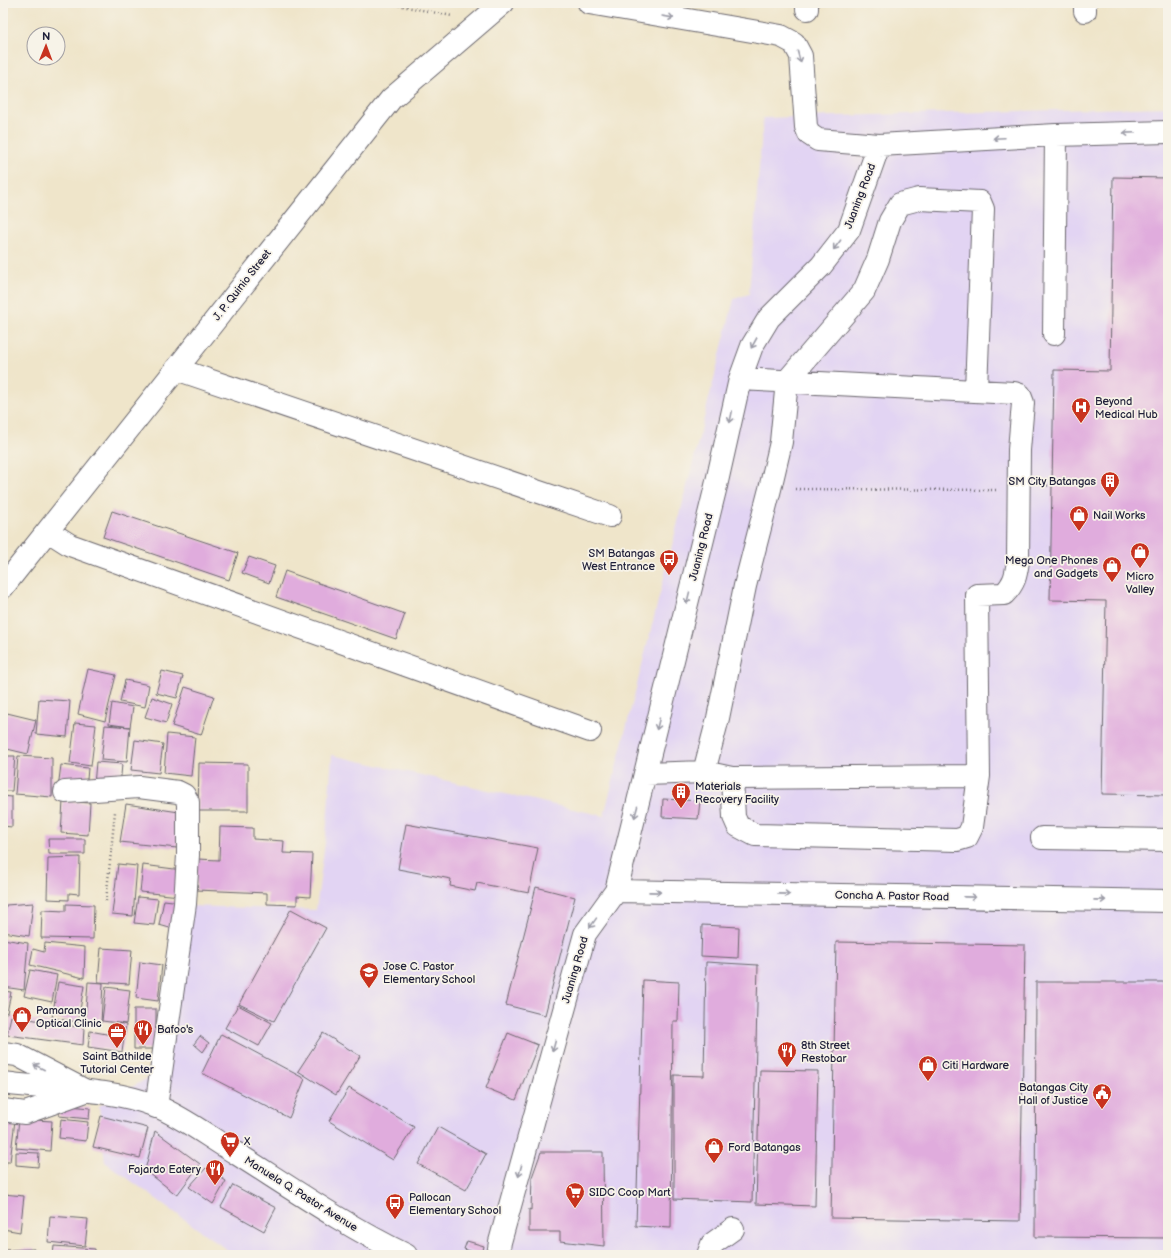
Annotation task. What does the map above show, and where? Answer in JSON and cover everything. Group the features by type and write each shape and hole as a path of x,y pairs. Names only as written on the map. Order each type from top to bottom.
{"street":[{"name":"J. P. Quinio Street","path":"3,587 391,99 503,3"},
{"path":"589,3 781,36 794,43 801,56 806,127 809,134 818,140 879,145 1056,135 1168,132"},
{"path":"1054,334 1056,135"},
{"name":"Juaning Road","path":"498,1255 500,1242 585,934 616,891 716,486 740,379 752,346 769,318 821,266 849,230 879,145"},
{"path":"704,772 718,718 745,586 781,442 787,381 864,291 878,259 890,221 900,204 920,199 975,201 980,202 983,209 976,390"},
{"path":"176,369 610,516"},
{"path":"732,778 734,817 738,826 755,835 957,840 967,837 972,827 979,776 977,595 1004,594 1016,578 1020,491 1019,450 1024,403 1020,395 1014,393 740,379"},
{"path":"48,532 70,545 590,731"},
{"path":"646,774 704,772 732,778 979,776"},
{"path":"65,792 139,787 178,792 184,795 188,802 188,855 185,904 156,1107"},
{"path":"1042,838 1168,840"},
{"name":"Concha A. Pastor Road","path":"616,891 1168,901"},
{"name":"Manuela Q. Pastor Avenue","path":"3,1053 17,1055 86,1090"},
{"name":"Manuela Q. Pastor Avenue","path":"3,1083 86,1090 128,1098 156,1107 196,1128 335,1216 406,1255"},
{"path":"3,1110 25,1113 86,1090"},
{"path":"708,1255 712,1244 732,1229"}],"path":[{"path":"387,3 480,22"},
{"path":"1043,485 1052,485"},
{"path":"770,489 1020,491"},
{"path":"106,901 115,806 115,789"}],"shaded area":[{"path":"1168,107 1168,1255 234,1255 105,1162 99,1106 167,1067 189,906 316,910 326,835 332,755 604,816 734,299 749,294 763,118"}],"building":[{"name":"SM City Batangas","path":"1113,177 1168,178 1168,795 1102,794 1106,601 1050,600 1054,370 1110,371"},
{"path":"112,511 238,553 229,580 103,537"},
{"path":"249,557 275,566 269,583 242,573"},
{"path":"285,571 405,614 396,639 276,597"},
{"path":"88,669 116,675 105,721 78,714"},
{"path":"162,671 183,676 177,698 156,693"},
{"path":"125,680 149,685 145,707 120,702"},
{"path":"185,687 214,696 201,735 172,726"},
{"path":"152,697 172,704 166,723 145,717"},
{"path":"39,699 70,701 67,737 36,734"},
{"path":"112,703 133,707 130,727 109,724"},
{"path":"7,713 36,720 28,754 3,748 3,729"},
{"path":"75,723 96,725 91,766 70,763"},
{"path":"105,725 130,727 127,762 101,760"},
{"path":"167,734 195,737 191,776 164,773"},
{"path":"135,740 163,744 159,773 131,770"},
{"path":"3,756 15,756 12,791 3,791"},
{"path":"18,756 52,758 52,797 15,794"},
{"path":"96,762 122,764 120,787 94,785"},
{"path":"199,763 248,764 248,811 198,811"},
{"path":"61,765 88,768 86,791 58,788"},
{"path":"3,796 12,797 12,827 3,826"},
{"name":"Materials Recovery Facility","path":"663,799 700,801 698,819 662,817"},
{"path":"63,801 90,803 88,835 61,833"},
{"path":"126,804 179,812 177,848 120,842"},
{"path":"406,824 538,848 529,893 477,883 475,891 450,886 451,879 398,869"},
{"path":"220,827 253,828 253,839 284,841 283,853 312,854 310,897 297,896 297,905 267,904 267,893 196,890 197,859 219,860"},
{"path":"48,839 85,839 85,854 49,854"},
{"path":"80,857 79,894 69,893 69,900 47,899 48,858"},
{"path":"118,864 137,866 133,916 112,914"},
{"path":"143,865 182,870 180,896 140,892"},
{"path":"536,887 575,897 545,1015 506,1005"},
{"path":"138,897 158,899 154,925 134,923"},
{"path":"164,900 181,902 177,930 159,925"},
{"path":"33,903 29,936 3,932 6,905"},
{"path":"66,904 94,905 93,939 41,938 42,910 66,911"},
{"path":"291,909 326,928 274,1021 239,1004"},
{"path":"702,925 739,927 738,958 701,956"},
{"path":"3,939 28,943 24,990 3,987"},
{"name":"Citi Hardware","path":"836,942 1025,945 1020,1221 831,1218"},
{"path":"45,943 85,947 84,978 30,965 33,949 44,952"},
{"path":"101,948 132,950 129,984 98,982"},
{"path":"140,962 162,965 158,1001 136,998"},
{"path":"706,962 758,965 752,1202 674,1199 674,1075 704,1076"},
{"path":"30,970 57,975 52,1002 24,996"},
{"path":"643,980 679,982 678,1021 673,1021 671,1228 636,1226"},
{"path":"58,982 84,986 78,1022 52,1018"},
{"path":"88,982 103,983 101,1023 85,1022"},
{"name":"Batangas City Hall of Justice","path":"1036,982 1168,982 1168,1238 1035,1237"},
{"path":"106,987 130,990 126,1024 102,1021"},
{"path":"3,991 11,992 7,1013 3,1012"},
{"path":"238,1005 272,1023 259,1046 225,1028"},
{"path":"134,1009 156,1009 156,1049 134,1049"},
{"path":"11,1016 84,1028 83,1045 7,1035"},
{"path":"119,1023 126,1025 122,1052 88,1047 90,1031 117,1036"},
{"path":"323,1033 360,1056 336,1095 298,1071"},
{"path":"508,1033 538,1045 516,1100 486,1088"},
{"path":"221,1034 305,1079 289,1118 202,1073"},
{"path":"200,1036 209,1043 203,1052 194,1044"},
{"path":"760,1070 818,1071 815,1206 756,1204"},
{"path":"349,1088 414,1127 393,1160 329,1121"},
{"path":"60,1105 90,1108 89,1119 59,1116"},
{"path":"101,1116 148,1128 140,1158 93,1147"},
{"path":"3,1119 15,1120 10,1162 6,1162 4,1186"},
{"path":"19,1119 52,1121 50,1151 16,1148"},
{"path":"61,1119 88,1122 86,1141 59,1138"},
{"path":"438,1127 486,1154 466,1190 418,1164"},
{"path":"155,1131 200,1164 177,1195 145,1170"},
{"path":"16,1152 39,1153 38,1167 16,1165"},
{"path":"541,1152 603,1152 604,1246 560,1241 560,1232 529,1232 529,1209 531,1210 532,1177"},
{"path":"206,1168 226,1181 213,1204 189,1187"},
{"path":"233,1185 276,1208 264,1231 221,1207"},
{"path":"3,1194 24,1196 20,1232 3,1229"},
{"path":"50,1216 88,1219 85,1246 48,1242"},
{"path":"467,1241 484,1246 482,1255 464,1249"},
{"path":"54,1246 95,1249 95,1255 53,1255"},
{"path":"34,1249 34,1255 4,1255 4,1250"}],"place":[{"name":"Beyond Medical Hub","path":"1081,424"},
{"name":"SM City Batangas","path":"1110,498"},
{"name":"Nail Works","path":"1079,532"},
{"name":"Micro Valley","path":"1140,569"},
{"name":"SM Batangas West Entrance","path":"669,576"},
{"name":"Mega One Phones and Gadgets","path":"1112,583"},
{"name":"Materials Recovery Facility","path":"681,809"},
{"name":"Jose C. Pastor Elementary School","path":"369,989"},
{"name":"Pamarang Optical Clinic","path":"22,1033"},
{"name":"Bafoo's","path":"143,1046"},
{"name":"Saint Bathilde Tutorial Center","path":"117,1049"},
{"name":"8th Street Restobar","path":"787,1068"},
{"name":"Citi Hardware","path":"928,1082"},
{"name":"Batangas City Hall of Justice","path":"1102,1110"},
{"name":"X","path":"230,1158"},
{"name":"Ford Batangas","path":"714,1164"},
{"name":"Fajardo Eatery","path":"215,1186"},
{"name":"SIDC Coop Mart","path":"575,1209"},
{"name":"Pallocan Elementary School","path":"395,1220"}]}
